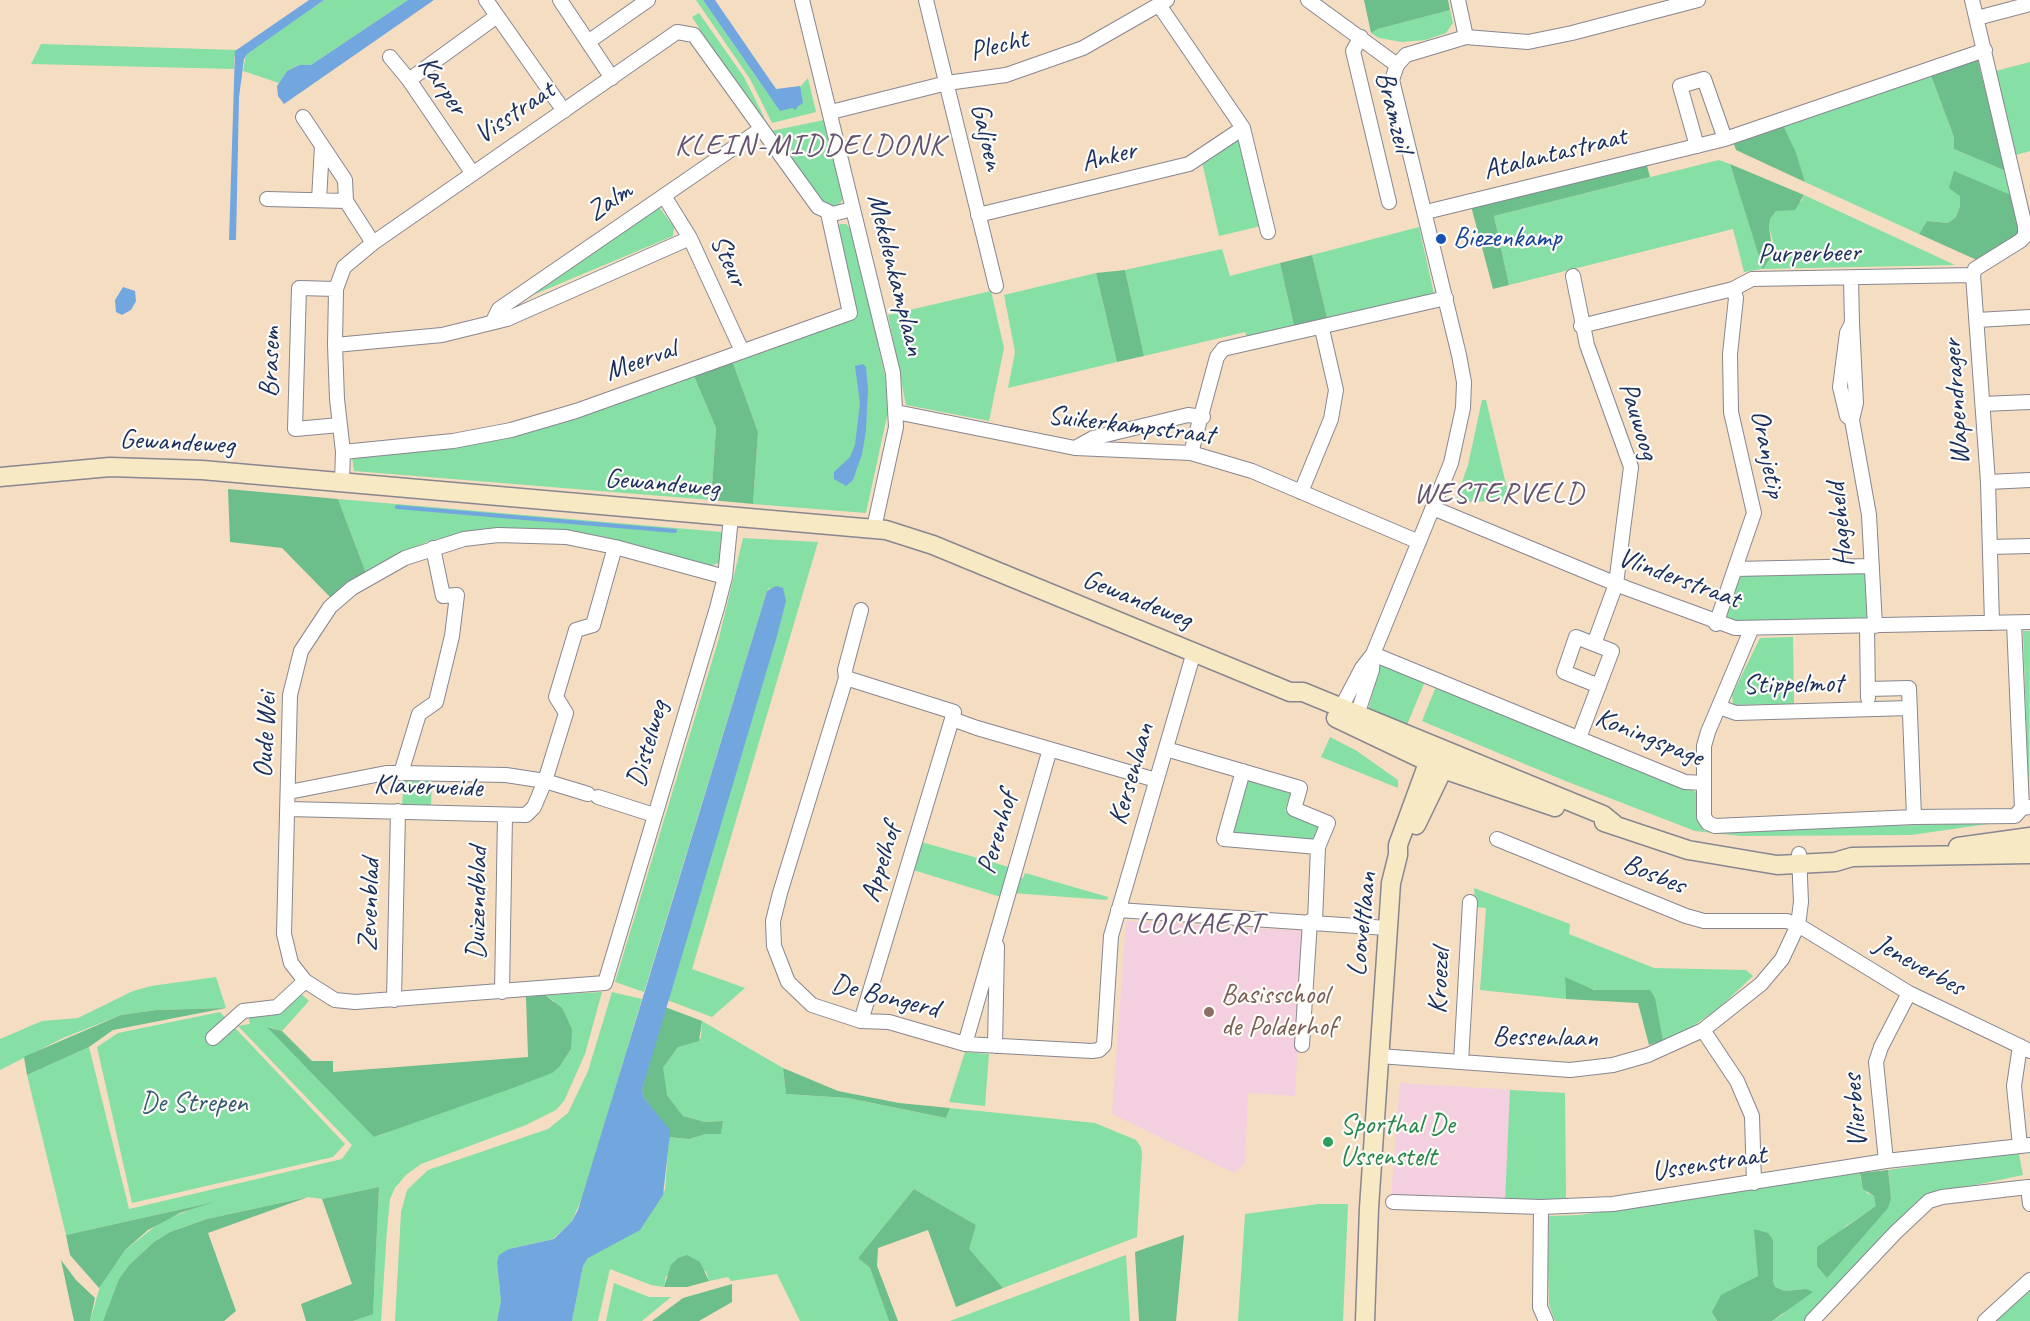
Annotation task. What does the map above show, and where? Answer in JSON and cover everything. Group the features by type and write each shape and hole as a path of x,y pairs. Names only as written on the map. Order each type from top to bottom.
{"street":[{"path":"486,0 564,111"},
{"path":"560,0 612,78"},
{"path":"588,42 648,0"},
{"name":"Mekelenkamplaan","path":"802,0 893,373 896,427 874,528"},
{"name":"Galjoen","path":"926,0 996,286"},
{"path":"1308,0 1397,65"},
{"path":"1458,0 1466,37"},
{"path":"1347,714 1372,670 1373,654 1451,463 1463,408 1464,382 1446,298 1392,80 1397,65 1406,56 1466,37 1528,42 1572,33 1698,0"},
{"path":"1972,0 2026,205 2025,236 1975,269 1973,275"},
{"path":"1163,2 1243,128 1268,231"},
{"name":"Plecht","path":"831,112 947,83 1006,75 1083,48 1163,2"},
{"path":"1977,18 2030,4"},
{"path":"409,80 497,16"},
{"name":"Visstraat","path":"342,482 343,452 335,345 336,289 344,267 373,243 678,32 691,33 819,207 828,213"},
{"name":"Bramzeil","path":"1361,37 1353,51 1389,202"},
{"name":"Atalantastraat","path":"1426,212 1725,140 1985,50"},
{"name":"Karper","path":"390,57 409,80 473,174"},
{"path":"1697,146 1680,86 1704,79 1725,140"},
{"path":"303,117 345,180 346,201 373,243"},
{"name":"Anker","path":"978,215 1189,164 1243,128"},
{"name":"Zalm","path":"493,321 499,309 761,129"},
{"path":"319,200 322,146"},
{"name":"Steur","path":"664,196 690,238 742,351"},
{"path":"267,199 346,201"},
{"path":"828,213 852,209"},
{"name":"Meerval","path":"343,452 453,441 511,430 576,411 850,313 828,213"},
{"name":"Zalm","path":"335,345 442,335 507,319 690,238"},
{"name":"Purperbeer","path":"1581,326 1733,289 1752,279 1973,275"},
{"name":"Wapendrager","path":"1973,275 1988,482 1992,623"},
{"name":"Pauwoog","path":"1573,276 1581,326 1631,467 1616,584 1594,644"},
{"name":"Hageheld","path":"1851,279 1852,323 1847,333 1840,387 1847,416 1852,420 1869,515 1872,566 1871,626"},
{"name":"Brasem","path":"336,289 299,288 295,429 340,425"},
{"name":"Oranjetip","path":"1716,624 1754,513 1731,412 1730,354 1736,298 1733,289"},
{"path":"1191,453 1203,417 1217,357 1223,349 1322,329 1446,298"},
{"path":"1977,320 2030,317"},
{"path":"1301,492 1331,419 1336,390 1322,329"},
{"path":"1983,404 2030,402"},
{"name":"Suikerkampstraat","path":"896,412 1075,448 1191,453 1252,471 1419,542"},
{"path":"1075,448 1093,438 1188,415 1203,417"},
{"name":"Gewandeweg","path":"0,477 110,467 202,470 874,528 933,545 1290,692 1300,701 1347,714 1437,761 1504,791 1614,824 1688,850 1777,865 1800,859 1835,862 1852,857 1912,855 2030,837"},
{"path":"1988,482 2030,480"},
{"name":"Vlinderstraat","path":"1433,508 1716,624 1751,630 2030,622"},
{"name":"Distelweg","path":"604,983 725,577 731,517"},
{"name":"Oude Wei","path":"604,983 394,1000 335,1000 305,981 291,963 284,944 290,695 301,651 330,607 352,588 405,558 433,548 487,536 532,534 566,537 615,547 725,577"},
{"path":"1990,547 2030,546"},
{"path":"545,781 566,713 556,697 559,686 576,630 593,626 615,547"},
{"path":"401,773 419,714 436,702 452,636 457,595 443,596 433,548"},
{"name":"Vlinderstraat","path":"1735,569 1872,566"},
{"name":"De Bongerd","path":"861,610 845,670 846,678 773,921 774,946 788,982 812,1005 861,1021 889,1022 965,1044 1092,1051 1099,1050 1104,1045 1104,1037"},
{"path":"2014,623 2026,808"},
{"name":"Stippelmot","path":"1868,709 1871,626"},
{"name":"Stippelmot","path":"1704,783 1704,746 1751,630"},
{"path":"1579,738 1599,686 1612,651 1576,637 1564,672 1599,686"},
{"name":"Kersenlaan","path":"1104,1037 1112,936 1118,910 1194,652"},
{"name":"Koningspage","path":"1373,654 1685,782 1704,783 1704,817 1708,823 1715,826 1914,817 2015,816 2026,808"},
{"path":"846,678 954,712 952,719 1156,780"},
{"name":"Stippelmot","path":"1868,689 1909,688 1914,817"},
{"name":"Stippelmot","path":"1719,707 1736,713 1910,708"},
{"name":"Appelhof","path":"861,1021 952,719"},
{"name":"Perenhof","path":"965,1044 1050,749"},
{"path":"1166,749 1300,788 1294,809 1328,824 1318,847 1302,1045"},
{"name":"Looveltlaan","path":"1365,1321 1364,1296 1387,928 1392,883 1398,855 1405,847 1437,761"},
{"path":"1243,771 1224,839 1318,847"},
{"name":"Klaverweide","path":"289,792 386,773 506,775 545,781 654,815"},
{"name":"Klaverweide","path":"289,809 526,815 534,807 545,781"},
{"name":"Zevenblad","path":"394,1000 398,811"},
{"name":"Duizendblad","path":"502,992 505,815"},
{"name":"Bosbes","path":"1497,839 1686,916 1704,921 1787,921 1798,925"},
{"name":"Gewandeweg","path":"1912,855 1929,858 2030,854"},
{"name":"Bessenlaan","path":"1380,1056 1570,1070 1613,1065 1648,1055 1703,1030 1761,984 1782,959 1798,925 1800,859"},
{"name":"Kroezel","path":"1461,1062 1470,902"},
{"path":"1118,910 1387,928"},
{"name":"Jeneverbes","path":"1798,925 1909,993 2025,1049 2014,1086 2025,1145"},
{"name":"Perenhof","path":"995,1046 997,932"},
{"path":"213,1038 243,1011 277,1007 305,981"},
{"name":"Vlierbes","path":"1886,1161 1876,1062 1881,1047 1909,993"},
{"path":"1703,1030 1737,1081 1752,1116 1754,1183"},
{"name":"Ussenstraat","path":"1394,1202 1541,1207 1613,1204 1886,1161 2025,1145"},
{"path":"1812,1321 1895,1233 1929,1201 1942,1197 2028,1187 2030,1204"},
{"path":"1541,1207 1540,1307 1546,1321"},
{"path":"1985,1321 2030,1280"}],"shaded area":[{"name":"Basisschool de Polderhof","path":"1126,921 1304,931 1295,1096 1248,1093 1245,1163 1234,1173 1112,1114"},
{"path":"1400,1083 1565,1093 1566,1203 1391,1197"}],"green space":[{"path":"324,0 408,0 311,65 298,65 287,71 279,83 243,71 246,54"},
{"path":"696,0 703,0 769,95 776,89 764,72 786,102 808,78 816,112 772,123 750,79"},
{"path":"1364,0 1448,0 1450,10 1378,29 1371,33"},
{"path":"1450,10 1453,23 1446,33 1425,40 1402,42 1379,38 1371,33 1378,29"},
{"path":"699,13 744,77 764,117 762,123 700,33 692,17"},
{"path":"41,44 238,50 234,58 234,69 31,64"},
{"path":"1977,57 2006,171 1954,149 1954,137 1930,73"},
{"path":"2030,62 2030,151 2016,155 1996,71"},
{"path":"1930,73 1954,137 1954,149 2006,171 2013,196 1960,196 1960,206 1956,217 1948,223 1927,221 1919,234 1805,182 1783,125"},
{"path":"824,120 844,197 839,205 829,206 817,196 771,131"},
{"path":"1783,125 1796,153 1805,182 1736,150 1733,142"},
{"path":"1240,136 1261,226 1219,236 1202,162 1210,160"},
{"path":"1719,160 1730,164 1763,268 1773,241 1769,228 1770,219 1776,211 1802,201 1804,195 1955,265 1761,269 1744,272 1733,229 1509,285 1494,216"},
{"path":"1646,162 1650,177 1494,216 1509,285 1493,289 1471,206"},
{"path":"1730,164 1804,195 1795,210 1776,211 1770,219 1773,253 1763,269"},
{"path":"1954,171 2013,196 2020,236 1979,261 1919,234 1927,221 1948,223 1956,217 1960,206 1960,196 1949,188"},
{"path":"659,207 674,227 673,236 514,303"},
{"path":"840,224 846,224 852,231 885,376 889,407 866,513 753,504 758,432 733,363 856,318 836,232"},
{"path":"1419,227 1434,294 1328,322 1312,255"},
{"path":"1222,249 1230,276 1280,263 1295,330 1247,338 1245,332 1144,356 1125,270"},
{"path":"1312,255 1328,322 1295,330 1280,263"},
{"path":"1125,270 1144,356 1117,362 1096,273"},
{"path":"1096,273 1117,362 1008,388 1015,352 1004,295"},
{"path":"991,291 1004,348 989,421 906,405 888,315"},
{"path":"733,363 758,432 753,504 711,500 716,428 694,376"},
{"path":"694,376 716,428 711,500 354,471 352,457 519,434 579,418"},
{"path":"1482,400 1486,400 1510,501 1455,502 1468,465"},
{"path":"228,489 338,499 366,573 331,598 282,548 230,542"},
{"path":"338,499 722,532 722,554 720,563 708,566 598,536 531,528 493,528 429,541 403,552 366,573"},
{"path":"743,538 818,542 692,969 745,988 712,1017 667,1000 744,743 770,587 644,992 615,982 719,638"},
{"path":"1867,572 1872,621 1737,622 1724,617 1741,576"},
{"path":"2023,631 2030,631 2029,803"},
{"path":"1793,637 1794,704 1733,705 1732,695 1760,638"},
{"path":"1381,663 1426,679 1407,725 1368,710"},
{"path":"1437,684 1696,792 1701,797 1704,831 1995,823 1911,835 1741,836 1695,831 1563,780 1422,721"},
{"path":"1330,737 1357,751 1398,780 1398,788 1321,757"},
{"path":"1244,775 1292,788 1285,811 1321,826 1315,840 1227,834"},
{"path":"404,776 432,777 431,808 402,806"},
{"path":"918,841 1009,867 1001,897 910,869"},
{"path":"1025,873 1108,897 1107,900 1012,893 1017,877 1023,878"},
{"path":"1474,888 1570,924 1569,934 1654,968 1746,970 1753,976 1720,1007 1674,1038 1663,1041 1652,1007 1604,991 1584,988 1568,978 1565,978 1566,999 1480,990 1486,908 1476,907"},
{"path":"216,977 226,1008 156,1010 121,1015 63,1038 0,1070 0,1039 42,1021 78,1018 133,991 151,986"},
{"path":"1565,977 1594,990 1650,990 1655,998 1663,1041 1649,1045 1638,1003 1566,999"},
{"path":"299,992 309,1001 282,1031 269,1027 375,1137 560,1066 571,1049 554,1001 545,995 602,992 585,1054 564,1101 556,1110 526,1125 421,1164 406,1175 395,1188 390,1199 381,1321 353,1321 373,1313 379,1187 322,1199 308,1197 207,1219 170,1232 154,1242 130,1264 119,1280 103,1321 90,1321 101,1283 125,1250 162,1221 205,1204 66,1235 27,1075 89,1047 129,1209 342,1159 352,1145 238,1026 250,1024 248,1015"},
{"path":"612,992 642,999 584,1193 572,1221 553,1239 509,1249 497,1263 501,1301 497,1321 395,1321 401,1212 407,1190 428,1170 548,1129 568,1113 588,1071"},
{"path":"545,995 562,1008 572,1029 571,1049 560,1066 552,1073 374,1137 267,1027 282,1031 312,1061 333,1061 333,1072 528,1057 526,997"},
{"path":"665,1007 702,1021 699,1041 678,1047 663,1068 667,1095 683,1116 705,1122 723,1121 721,1134 706,1134 689,1139 669,1137 668,1129 644,1098 642,1090"},
{"path":"226,1008 113,1030 89,1047 27,1075 24,1057 121,1015 156,1010"},
{"name":"De Strepen","path":"220,1012 345,1144 333,1157 132,1203 97,1047 118,1033"},
{"path":"702,1021 783,1068 786,1094 848,1098 946,1118 950,1108 1095,1123 1136,1140 1141,1147 1142,1154 1137,1237 1003,1288 968,1249 976,1225 914,1189 858,1258 870,1268 889,1321 800,1321 777,1274 731,1281 728,1277 709,1281 706,1271 666,1276 664,1287 651,1285 610,1269 598,1321 572,1321 583,1266 588,1258 665,1190 669,1137 689,1139 706,1134 721,1134 723,1121 705,1122 683,1116 667,1095 663,1081 663,1068 678,1047 701,1038"},
{"path":"965,1052 989,1054 985,1106 949,1102"},
{"path":"783,1068 838,1091 899,1103 950,1108 946,1118 848,1098 786,1094"},
{"path":"1510,1090 1565,1093 1566,1203 1505,1202"},
{"path":"2015,1152 2019,1154 2023,1175 1927,1195 1806,1321 1772,1321 1782,1315 1806,1289 1785,1291 1775,1287 1773,1240 1755,1229 1758,1276 1743,1285 1714,1317 1717,1321 1555,1321 1553,1316 1549,1304 1549,1216 1580,1215 1860,1173 1867,1193 1874,1196 1877,1206 1846,1226 1815,1256 1891,1198 1888,1170"},
{"path":"1888,1170 1891,1198 1888,1208 1827,1278 1817,1266 1817,1247 1876,1206 1874,1196 1863,1189 1860,1173"},
{"path":"379,1187 373,1314 353,1321 306,1321 301,1304 352,1284 322,1199"},
{"path":"914,1189 976,1225 969,1249 1003,1288 956,1307 928,1230 878,1248 877,1266 898,1321 889,1321 870,1268 858,1258"},
{"path":"308,1197 208,1233 236,1311 224,1321 103,1321 119,1279 130,1264 154,1242 170,1232 207,1219"},
{"path":"214,1202 180,1213 148,1230 125,1250 99,1288 70,1255 66,1235"},
{"path":"1319,1204 1348,1204 1343,1321 1238,1321 1245,1214"},
{"path":"1754,1229 1768,1233 1773,1240 1775,1287 1785,1291 1806,1289 1813,1292 1772,1321 1717,1321 1712,1312 1721,1295 1758,1276"},
{"path":"1184,1235 1176,1321 1139,1321 1135,1252"},
{"path":"687,1255 700,1262 709,1281 687,1287 664,1287 671,1265 678,1258"},
{"path":"1126,1255 1130,1321 950,1321"},
{"path":"61,1260 76,1280 95,1298 90,1321 74,1321"},
{"path":"614,1283 649,1297 671,1297 642,1321 606,1321"},
{"path":"732,1284 732,1302 699,1321 652,1321 683,1298"},
{"path":"2030,1289 2030,1321 1996,1321 2008,1310"}],"water":[{"path":"309,0 324,0 247,54 244,59 239,97 236,240 229,240 235,51"},
{"path":"408,0 434,0 284,104 278,96 277,86 287,71 299,65 311,65"},
{"path":"703,0 715,0 776,89 800,86 803,103 796,110 792,108 780,111"},
{"path":"123,287 135,291 136,301 131,310 122,315 116,312 115,300"},
{"path":"863,364 866,367 868,389 866,431 862,454 853,480 846,486 834,479 834,472 850,457 855,445 860,403 855,366"},
{"path":"776,586 783,588 786,601 777,636 642,1090 644,1098 669,1129 670,1134 663,1195 640,1230 588,1258 583,1266 572,1321 497,1321 501,1301 497,1263 499,1255 509,1249 554,1239 572,1221 578,1210 767,591"}],"waterway":[{"path":"397,507 675,531"}],"place":[{"name":"Biezenkamp","path":"1441,239"},
{"name":"Basisschool de Polderhof","path":"1209,1012"},
{"name":"Sporthal De Ussenstelt","path":"1328,1142"}],"district":[{"name":"KLEIN-MIDDELDONK","path":"810,146"},
{"name":"WESTERVELD","path":"1499,494"},
{"name":"LOCKAERT","path":"1200,924"}]}
